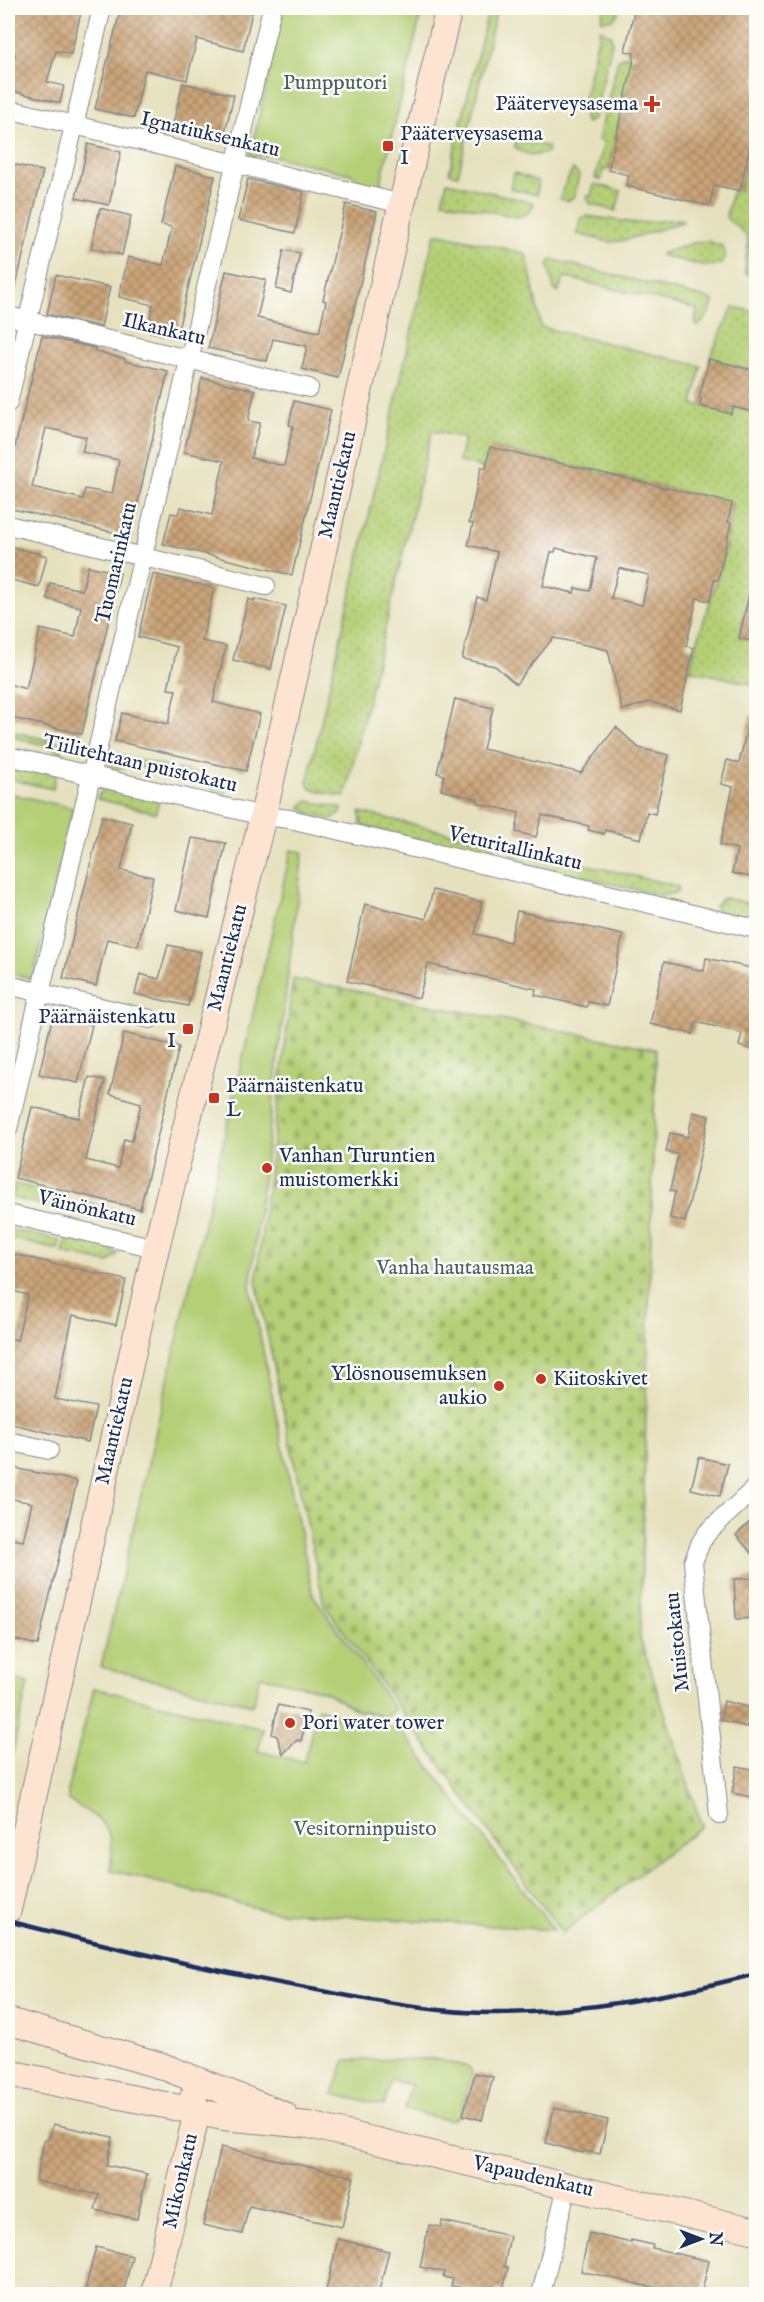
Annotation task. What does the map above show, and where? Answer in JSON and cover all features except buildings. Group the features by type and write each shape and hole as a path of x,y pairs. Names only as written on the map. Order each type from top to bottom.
{"main road":[{"name":"Maantiekatu","path":"8,1910 156,1248 263,816 402,204 449,8"},
{"name":"Vapaudenkatu","path":"8,2021 162,2066 309,2125 756,2230"},
{"name":"Vapaudenkatu","path":"8,2073 223,2117 309,2125"},
{"name":"Mikonkatu","path":"154,2295 197,2112 192,2092 175,2073"}],"street":[{"path":"8,403 102,8"},
{"name":"Tuomarinkatu","path":"8,1129 272,8"},
{"name":"Ignatiuksenkatu","path":"8,109 402,204"},
{"name":"Ilkankatu","path":"8,316 309,388"},
{"path":"8,525 266,586"},
{"name":"Tiilitehtaan puistokatu","path":"8,756 263,816"},
{"name":"Veturitallinkatu","path":"263,816 290,819 756,929"},
{"path":"8,985 150,1019"},
{"name":"Väinönkatu","path":"8,1215 156,1248"},
{"path":"8,1441 49,1450"},
{"name":"Muistokatu","path":"719,1815 693,1562 707,1533 756,1488"},
{"path":"541,2295 567,2186"}],"green space":[{"name":"Pumpputori","path":"284,8 420,8 421,14 380,186 362,184 351,174 269,155 253,157 250,155"},
{"path":"489,8 497,8 458,175 449,173"},
{"path":"604,8 620,8 613,18 601,20"},
{"path":"600,29 611,35 612,43 594,118 588,123 585,122 582,106"},
{"path":"625,56 633,58 632,64 648,68 626,91 608,170 603,169 601,180 595,179 604,142 598,140 618,60"},
{"path":"756,118 756,277 745,273 747,238 727,219 726,215 733,189 740,191"},
{"path":"515,139 548,147 547,152 535,155 522,152 515,148"},
{"path":"573,169 579,175 575,196 568,201 560,199 563,188"},
{"path":"514,173 538,181 537,195 510,188"},
{"path":"447,182 534,203 528,213 516,217 442,201"},
{"path":"594,184 621,191 616,211 590,204 587,196 591,196"},
{"path":"586,216 636,223 680,219 683,222 622,241 610,242 577,234 581,219"},
{"path":"436,234 524,253 527,257 541,327 701,366 693,404 730,414 733,407 756,413 756,562 739,638 756,642 756,685 690,670 721,566 732,503 491,447 486,468 459,462 464,438 432,431 345,797 311,789 307,783"},
{"path":"708,241 722,246 725,257 722,263 703,265 661,255 696,242"},
{"path":"554,260 710,299 713,304 705,319 697,326 695,323 697,309 564,277 558,292 554,289 548,265"},
{"path":"733,307 756,312 756,371 709,359"},
{"path":"8,730 63,744 61,755 53,747 8,736"},
{"path":"108,753 166,766 165,772 136,766 113,768 108,761"},
{"path":"8,764 56,775 53,789 8,779"},
{"path":"177,769 227,781 226,793 217,792 204,782 176,775"},
{"path":"108,788 159,799 156,813 97,799 99,794"},
{"path":"8,793 73,808 33,979 8,973"},
{"path":"307,801 342,808 341,813 331,819 309,814 301,807"},
{"path":"360,812 494,843 493,851 485,854 365,827 361,824"},
{"path":"514,848 677,886 679,889 677,892 663,896 516,861 511,855"},
{"path":"291,850 303,852 250,1287 313,1595 395,1709 385,1717 356,1710 324,1691 260,1676 253,1705 101,1667"},
{"path":"726,898 756,905 756,919 716,910 715,907 721,899"},
{"name":"Vanha hautausmaa","path":"293,979 656,1049 640,1638 702,1826 562,1933 324,1604 256,1281"},
{"path":"15,1184 66,1196 63,1210 12,1198"},
{"path":"86,1202 122,1211 125,1222 113,1222 83,1215"},
{"path":"8,1229 60,1240 58,1250 8,1238"},
{"path":"66,1239 109,1249 118,1254 108,1263 63,1253"},
{"path":"8,1678 28,1683 8,1773"},
{"name":"Vesitorninpuisto","path":"94,1688 263,1729 258,1751 304,1762 318,1707 348,1721 401,1730 554,1930 268,1911 110,1870 112,1855 109,1834 90,1813 68,1800 68,1788"},
{"path":"433,2059 469,2067 472,2073 461,2114 451,2121 405,2110 411,2085 391,2080 384,2106 333,2094 345,2060"}],"railway":[{"path":"8,1921 125,1950 282,1984 456,2012 534,2012 599,2006 694,1989 756,1974"}],"place":[{"name":"Pääterveysasema","path":"652,104"},
{"name":"Pääterveysasema I","path":"388,146"},
{"name":"Päärnäistenkatu I","path":"188,1029"},
{"name":"Päärnäistenkatu L","path":"214,1098"},
{"name":"Vanhan Turuntien muistomerkki","path":"267,1168"},
{"name":"Kiitoskivet","path":"541,1379"},
{"name":"Ylösnousemuksen aukio","path":"499,1386"},
{"name":"Pori water tower","path":"290,1723"}]}
